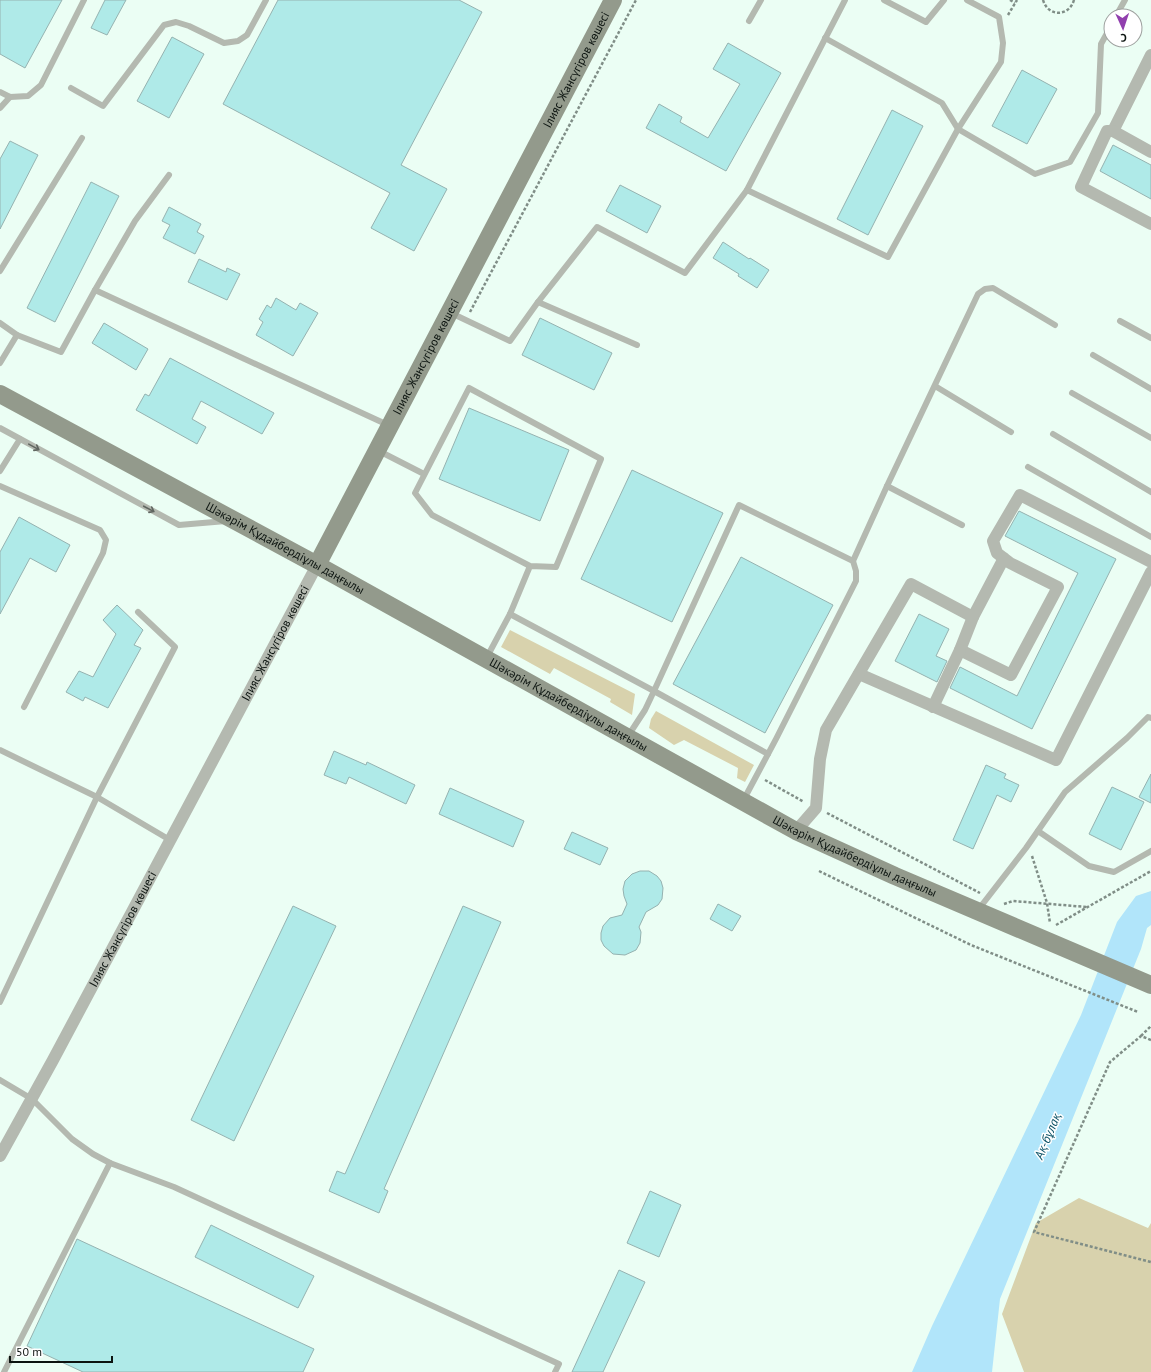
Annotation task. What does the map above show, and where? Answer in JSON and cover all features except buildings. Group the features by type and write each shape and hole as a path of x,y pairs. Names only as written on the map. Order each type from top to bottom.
{"main road":[{"name":"Ілияс Жансүгіров көшесі","path":"317,564 613,0"},
{"name":"Шәкәрім Құдайбердіұлы даңғылы","path":"0,394 317,564 796,830 895,876 1146,983"}],"street":[{"path":"1113,132 1147,73 1151,55"},
{"path":"1151,152 1113,132 1107,131 1081,186 1151,224"},
{"path":"960,650 1012,675 1058,587 1010,563 997,553 993,541 1020,495 1151,562"},
{"path":"933,706 960,650 973,617 1004,558"},
{"name":"Ілияс Жансүгіров көшесі","path":"0,1156 317,564"},
{"path":"858,674 1056,760 1151,572"},
{"path":"796,830 816,808 820,760 826,730 912,584 973,617"}],"lane":[{"path":"0,92 10,97 28,96 41,84 84,0"},
{"path":"71,88 103,106 164,25 176,22 189,26 224,44 238,41 247,35 266,0"},
{"path":"749,21 761,0"},
{"path":"450,313 510,341 597,226 685,272 747,190 845,0"},
{"path":"884,0 926,22 944,0"},
{"path":"747,190 888,257 958,129 1001,62 1003,43 999,16 967,0"},
{"path":"825,38 942,103 958,129 1035,174 1070,162 1098,113 1101,44 1103,40"},
{"path":"0,108 10,97"},
{"path":"0,271 82,138"},
{"path":"0,323 17,335 61,352 135,221 168,175"},
{"path":"743,801 856,581 856,571 853,561 978,294 985,289 993,288 1055,325"},
{"path":"95,290 389,426"},
{"path":"538,302 637,345"},
{"path":"1120,320 1151,338"},
{"path":"0,363 17,335"},
{"path":"1093,354 1151,389"},
{"path":"935,386 1011,432"},
{"path":"468,388 601,459 556,567 530,566 432,515 415,492 468,388"},
{"path":"1072,393 1151,438"},
{"path":"0,428 179,525 235,521"},
{"path":"1053,434 1151,492"},
{"path":"0,471 20,439"},
{"path":"377,450 424,474"},
{"path":"1028,468 1151,537"},
{"path":"0,486 100,530 106,540 103,553 24,707"},
{"path":"887,486 962,525"},
{"path":"628,736 645,710 739,505 853,561"},
{"path":"486,658 510,614 530,566"},
{"path":"0,1002 97,797 175,647 138,612"},
{"path":"510,614 768,754"},
{"path":"976,911 1029,844 1065,792 1150,716"},
{"path":"0,750 97,797 170,840"},
{"path":"1038,831 1089,866 1114,872 1151,851"},
{"path":"0,1080 32,1098 72,1139 110,1163 174,1187 559,1364 555,1372"},
{"path":"4,1372 110,1163"}],"path":[{"path":"466,320 636,0"},
{"path":"1010,0 1015,3"},
{"path":"1043,0 1047,9 1057,13 1068,10 1074,0"},
{"path":"757,776 988,897"},
{"path":"1029,844 1047,903 1050,923"},
{"path":"819,871 971,945 1138,1012"},
{"path":"1056,925 1151,871"},
{"path":"1004,904 1013,901 1047,903 1087,908"},
{"path":"1151,1026 1110,1062 1034,1232 1151,1262"},
{"path":"1141,1036 1151,1040"}],"shaded area":[{"path":"510,630 635,694 632,715 610,702 611,699 554,668 550,674 501,647"},
{"path":"656,711 754,765 745,782 737,778 738,768 684,740 674,745 649,728 651,719"},
{"path":"1079,1198 1148,1228 1151,1223 1151,1372 1024,1372 1002,1314 1036,1223"}],"water":[{"name":"Ақ-бұлақ","path":"1151,891 1151,925 1147,928 1141,949 1000,1299 992,1372 912,1372 932,1326 1081,1015 1117,922 1136,896"}]}
